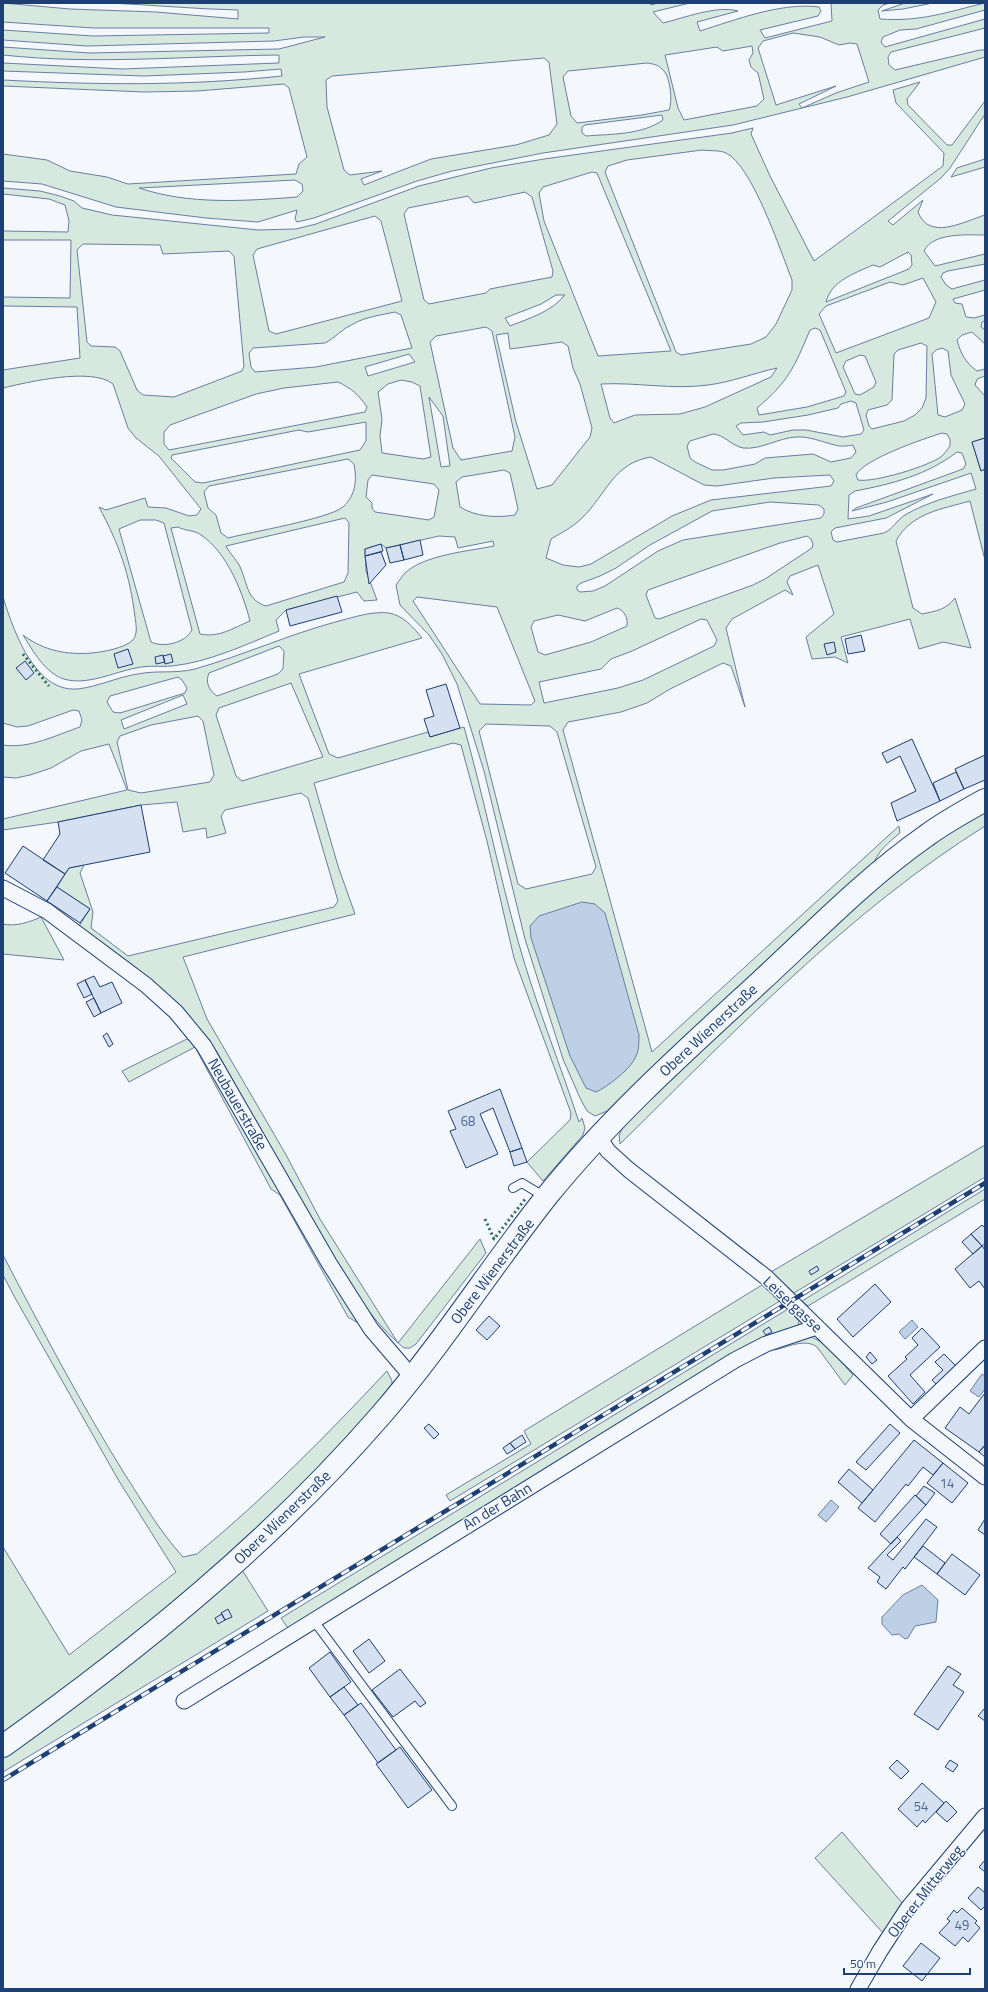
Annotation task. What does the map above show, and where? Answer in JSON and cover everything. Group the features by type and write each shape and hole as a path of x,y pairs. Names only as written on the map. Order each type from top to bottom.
{"main road":[{"name":"Obere Wienerstraße","path":"3,1746 123,1658 234,1564 335,1465 380,1416 412,1377 546,1198 598,1136 667,1068 896,858 926,836 985,800"}],"street":[{"name":"Neubauerstraße","path":"3,888 47,911 146,985 176,1012 204,1046 329,1262 371,1329 412,1377"},
{"name":"Leisergasse","path":"598,1136 608,1151 629,1170 767,1278 911,1419 985,1477"},
{"name":"An der Bahn","path":"184,1700 314,1621 347,1598 735,1360 766,1344 817,1327"},
{"path":"911,1419 985,1348"},
{"name":"Oberer Mitterweg","path":"858,1989 880,1951 908,1908 985,1816"}],"lane":[{"path":"513,1188 522,1183 546,1198"},
{"path":"314,1621 452,1806"}],"shaded area":[{"path":"3,3 70,9 156,12 238,19 238,10 110,3 649,3 651,5 658,3 690,3 653,12 663,23 690,15 711,11 738,11 697,22 700,31 774,9 805,6 819,7 821,11 818,16 760,30 765,38 832,21 831,3 890,3 883,5 878,10 880,19 895,20 934,16 985,3 985,10 916,29 900,30 883,37 881,42 885,47 985,19 985,28 891,52 888,57 889,65 895,70 980,50 985,50 985,57 847,97 733,125 543,153 452,171 417,181 314,218 297,222 295,219 297,210 258,222 206,218 116,207 42,184 3,181 3,154 47,160 70,171 107,177 128,184 296,174 299,164 307,157 289,88 284,84 197,91 144,92 3,86 3,80 108,84 212,82 282,76 281,69 144,76 3,71 3,63 122,69 279,63 279,55 106,60 38,58 3,55 3,47 89,53 279,49 325,37 304,37 274,41 87,46 3,40 3,30 93,36 269,33 269,28 94,28 3,22","holes":["793,33 820,37 839,45 850,43 857,44 869,82 836,93 802,108 799,104 836,86 776,105 758,48 763,41","752,46 753,53 749,60 751,67 758,73 764,99 757,106 684,120 678,108 665,55 717,47 723,51","544,58 549,62 557,124 549,135 516,145 431,159 364,185 361,179 382,171 350,175 344,170 327,107 326,80 332,76","647,63 654,64 662,69 668,78 671,96 669,110 577,123 571,116 563,77 568,71","662,115 663,120 646,129 616,134 586,136 582,133 582,127 585,125","295,180 302,184 303,191 297,197 257,200 197,199 158,193 139,188"]},
{"path":"905,3 933,3 903,9 882,11"},
{"path":"920,82 907,99 908,105 947,145 952,145 985,101 985,114 950,168 941,178 888,221 893,225 923,200 918,212 923,221 930,226 938,228 957,225 985,215 985,235 961,235 935,240 924,251 935,266 985,254 985,264 948,271 943,273 941,277 946,285 952,289 985,280 985,290 953,299 955,303 962,304 966,317 974,318 985,315 985,321 982,322 981,327 985,330 985,344 972,332 962,335 957,340 966,361 977,371 985,369 985,376 977,379 975,385 985,396 985,438 972,442 981,471 985,469 985,560 970,501 938,510 919,518 902,532 896,541 913,608 922,614 932,612 944,608 955,598 971,648 943,642 919,649 910,619 841,637 848,663 835,657 812,659 806,637 834,614 818,565 790,576 787,582 793,595 785,590 732,619 726,628 745,707 731,666 723,663 670,689 647,703 621,712 568,722 563,730 652,1052 899,826 900,833 880,852 873,867 660,1060 607,1111 595,1116 587,1111 563,1059 525,939 484,771 457,684 442,654 429,635 400,605 396,585 405,573 423,562 447,555 494,546 493,541 458,548 455,537 439,536 386,548 381,544 365,549 366,571 377,600 364,601 357,592 286,610 276,620 279,631 200,661 172,666 140,667 91,680 73,681 64,679 51,672 40,661 31,648 23,635 47,648 56,651 74,653 102,652 125,645 135,638 136,623 127,573 118,547 99,507 106,510 145,498 148,507 166,508 189,516 197,515 201,509 159,456 136,438 128,428 113,384 103,379 76,376 28,382 3,388 3,370 80,358 77,307 3,306 3,297 70,298 71,240 3,240 3,231 68,232 69,221 65,205 49,199 3,194 3,188 40,191 74,201 82,208 112,215 258,230 296,229 316,224 419,186 491,168 544,159 732,133 753,128 751,134 770,176 814,261 943,166 944,153 896,103 893,90","holes":["702,150 724,152 736,161 746,174 765,210 792,280 792,290 776,324 766,337 751,344 681,355 676,352 605,172 608,166 627,160","592,172 597,173 671,351 598,356 544,221 539,193 543,187","525,192 532,197 553,271 552,277 490,289 486,293 429,304 424,300 404,214 408,208 468,196 474,203","375,216 381,221 402,301 276,334 269,331 253,255 257,249","83,244 160,245 163,254 229,251 234,256 244,366 242,371 174,397 143,395 137,390 120,351 115,347 91,346 87,342 77,250","908,252 911,255 912,265 909,269 826,302 833,288 838,283 873,265 880,267","923,278 936,302 929,318 836,353 819,314 826,306 890,282 903,285","556,295 565,295 553,306 510,326 505,318 541,304","395,312 401,315 412,348 316,367 255,372 251,367 249,353 253,348 325,343 349,326 373,316","486,327 492,331 515,437 512,451 461,460 453,448 430,342 436,336","815,328 820,330 846,392 844,396 807,407 759,415 757,408 768,399 783,382 794,365 810,330","508,333 510,349 562,342 568,346 573,368 580,384 592,428 590,437 552,485 537,489 516,422 496,335","921,343 927,346 926,398 922,408 915,415 904,421 872,429 869,426 866,415 868,410 887,405 892,400 894,354 898,350","942,348 948,351 951,375 965,404 962,410 945,417 938,415 932,354 936,350","409,354 415,362 368,376 365,367","860,355 865,356 876,382 874,387 860,395 855,394 843,367 846,361","777,368 771,377 705,407 680,414 635,415 614,423 610,418 601,384 681,387 717,384","401,380 412,382 420,386 431,457 423,459 382,453 380,436 382,419 378,392 388,384","338,382 354,392 367,407 365,412 169,450 164,444 164,432 170,425 256,394 284,388","429,397 443,416 450,466 441,467","851,401 856,403 864,430 861,434 843,437 806,430 793,430 770,435 764,432 743,435 736,426 741,423 763,422 808,415 838,408 841,404","366,422 366,441 360,450 203,483 195,482 171,458 172,455 299,430 308,432","942,433 947,434 950,439 950,446 943,455 936,460 901,473 876,479 858,480 856,475 861,469 882,456","713,434 743,448 763,446 783,439 801,437 811,438 839,446 853,445 856,452 851,458 831,462 813,454 765,458 755,464 723,470 712,470 690,458 687,446 690,441","957,452 962,453 966,464 963,469 856,508 852,511 887,502 971,473 976,489 913,510 902,517 884,533 837,542 833,540 831,532 835,528 886,518 933,494 869,516 848,519 849,495 855,491 896,482 934,467","651,457 704,485 717,486 774,478 830,475 834,481 831,486 711,500 672,516 591,564 579,567 563,565 546,558 551,539 571,527 582,518 611,481 628,466 638,460","348,459 354,464 355,481 353,492 343,507 335,512 288,525 228,538 221,533 216,515 208,508 204,492 209,486","504,470 510,473 518,509 515,515 487,516 460,507 456,482 462,477","372,475 434,484 439,490 434,517 429,520 375,512 372,508 372,503 366,497 368,480","770,502 819,505 824,509 824,514 821,518 683,540 658,551 605,586 593,591 580,592 577,590 577,586 581,583 616,568 650,545 712,511","345,518 349,523 348,573 344,582 266,606 255,600 249,592 240,566 226,546","140,520 156,520 164,523 192,630 179,641 162,644 151,642 119,529","178,527 196,532 210,542 226,562 233,574 243,598 250,621 226,632 213,635 200,634 171,528","807,536 811,539 813,544 812,548 765,579 753,585 659,619 655,618 646,595 648,590 780,543","417,597 497,607 535,701 531,705 480,704 413,601","617,608 624,613 627,620 627,626 591,642 545,655 538,652 531,627 534,621 558,615 585,621","701,619 707,620 717,640 714,646 643,680 618,688 544,703 539,682 601,669 611,659 632,651","486,724 550,726 557,732 596,867 592,874 526,889 518,884 479,731"]},
{"path":"985,159 985,167 951,177 957,168"},
{"path":"3,597 19,641 37,670 49,680 62,687 77,689 138,674 195,669 321,626 370,614 394,614 404,619 422,638 299,674 329,754 338,758 428,732 430,737 464,727 518,941 579,1122 582,1118 585,1128 583,1135 543,1181 527,1162 570,1120 571,1113 514,958 487,841 461,745 453,743 314,783 338,866 355,914 183,957 207,1019 285,1153 320,1219 397,1342 375,1319 350,1284 217,1052 187,1014 171,998 137,968 79,926 90,909 57,887 69,868 84,865 80,873 93,912 91,928 128,956 334,907 338,901 308,798 301,793 225,810 221,816 226,833 207,838 206,828 183,832 177,802 141,805 58,822 3,830 3,819 127,790 109,744 81,751 51,768 30,775 16,778 3,777 3,745 23,745 43,740 80,727 82,720 79,711 73,710 28,726 17,727 3,723","holes":["279,646 284,651 283,669 278,674 217,696 208,686 207,680 209,673","178,677 187,688 185,693 120,713 113,712 107,702 110,696","291,683 323,757 242,781 236,776 216,715 219,708","183,695 187,704 124,729 121,720","198,716 203,721 214,775 210,782 141,793 128,790 117,742 120,736 151,725"]},
{"path":"985,810 985,826 886,896 794,975 750,1016 620,1144 619,1135 623,1127 674,1076 860,902 931,844"},
{"path":"41,917 64,960 3,954 3,924 17,924"},
{"path":"189,1038 199,1049 358,1323 348,1317 280,1195 271,1189 195,1047 129,1082 122,1071"},
{"path":"985,1145 985,1177 794,1293 771,1272"},
{"path":"985,1189 985,1199 808,1306 802,1301"},
{"path":"480,1239 486,1253 416,1344 410,1348 404,1348 398,1343"},
{"path":"3,1255 61,1365 124,1473 152,1516 183,1557 197,1554 247,1511 318,1443 387,1371 392,1381 392,1385 374,1411 281,1508 174,1604 3,1735 3,1547 69,1655 176,1572 119,1481 14,1296 3,1275"},
{"path":"762,1285 780,1301 450,1501 446,1495 531,1444 524,1431"},
{"path":"788,1309 799,1321 798,1326 290,1631 281,1618"},
{"path":"807,1336 814,1338 826,1346 853,1375 845,1385 817,1347 812,1344 802,1343 775,1350 776,1347"},
{"path":"242,1570 268,1611 3,1772 3,1756"},
{"path":"842,1832 903,1904 884,1934 815,1858"}],"water":[{"path":"582,902 595,904 605,913 639,1035 638,1051 631,1064 617,1078 596,1092 586,1088 570,1056 531,938 530,926 539,916"},
{"path":"912,1320 918,1327 905,1339 899,1332"},
{"path":"982,1374 985,1376 985,1389 979,1397 970,1391"},
{"path":"831,1500 839,1507 826,1522 818,1515"},
{"path":"922,1585 938,1600 936,1622 915,1626 908,1638 905,1639 899,1634 892,1635 882,1624 882,1617 903,1595"}],"building":[{"path":"985,438 985,469 981,471 972,442"},
{"path":"420,540 423,555 404,560 400,545"},
{"path":"381,544 383,551 365,556 365,549"},
{"path":"400,545 404,560 390,563 386,548"},
{"path":"381,552 386,565 369,584 365,556"},
{"path":"337,596 342,612 290,626 286,610"},
{"path":"861,635 865,651 848,654 845,639"},
{"path":"834,642 836,652 827,655 824,644"},
{"path":"128,649 133,664 118,668 114,654"},
{"path":"171,654 173,662 165,664 163,656"},
{"path":"163,655 165,662 156,664 155,657"},
{"path":"25,661 34,673 26,680 16,668"},
{"path":"446,684 460,728 430,737 424,719 434,716 426,690"},
{"path":"912,739 940,801 897,821 891,803 916,791 900,756 887,763 882,753"},
{"path":"985,755 985,780 964,789 955,769"},
{"path":"956,772 964,789 940,801 933,783"},
{"path":"141,805 150,852 69,868 65,874 43,860 60,834 58,822"},
{"path":"23,846 65,874 47,901 5,873"},
{"path":"57,887 90,909 80,923 47,901"},
{"path":"94,976 100,987 112,982 122,1003 101,1013 85,980"},
{"path":"85,980 92,994 84,998 77,984"},
{"path":"94,998 101,1013 94,1017 86,1002"},
{"path":"107,1033 113,1044 109,1047 103,1036"},
{"path":"500,1089 522,1148 510,1152 493,1108 480,1114 498,1154 466,1168 450,1131 456,1129 448,1111"},
{"path":"522,1148 527,1162 514,1166 510,1152"},
{"path":"982,1225 985,1228 985,1244 982,1246 971,1234"},
{"path":"971,1234 982,1246 973,1254 962,1242"},
{"path":"982,1246 985,1250 985,1289 979,1281 970,1288 955,1269"},
{"path":"817,1266 819,1270 811,1275 809,1271"},
{"path":"875,1284 891,1302 853,1337 837,1319"},
{"path":"489,1316 500,1326 487,1340 476,1330"},
{"path":"769,1327 772,1332 766,1335 763,1331"},
{"path":"922,1328 940,1347 910,1375 925,1392 913,1404 888,1376 907,1359 905,1357 918,1345 912,1338"},
{"path":"870,1352 877,1360 872,1364 866,1357"},
{"path":"944,1354 957,1367 938,1386 932,1380 943,1370 935,1362"},
{"path":"985,1393 985,1445 979,1452 945,1428 960,1407 969,1414"},
{"path":"429,1424 439,1434 434,1439 424,1428"},
{"path":"890,1424 900,1433 866,1470 856,1462"},
{"path":"522,1435 526,1442 515,1449 510,1443"},
{"path":"914,1440 943,1463 933,1475 923,1467 908,1486 906,1484 875,1522 858,1508"},
{"path":"510,1443 515,1449 507,1454 503,1448"},
{"path":"985,1445 985,1457 979,1452"},
{"path":"943,1463 968,1483 952,1503 927,1483"},
{"path":"849,1469 873,1490 862,1503 838,1482"},
{"path":"924,1486 935,1493 926,1505 916,1496"},
{"path":"915,1495 926,1505 891,1544 880,1534"},
{"path":"926,1519 937,1527 905,1569 903,1567 886,1589 877,1582 880,1577 868,1568 897,1537 901,1541 887,1555 893,1560"},
{"path":"985,1519 985,1535 978,1530"},
{"path":"923,1546 945,1563 937,1574 914,1557"},
{"path":"952,1554 980,1575 965,1595 937,1574"},
{"path":"228,1609 232,1617 225,1620 221,1613"},
{"path":"222,1614 225,1620 218,1624 215,1618"},
{"path":"369,1639 385,1661 369,1673 353,1651"},
{"path":"330,1652 351,1682 330,1697 309,1668"},
{"path":"948,1666 961,1674 953,1685 964,1692 938,1730 914,1714"},
{"path":"400,1669 426,1703 420,1707 415,1701 393,1717 372,1690"},
{"path":"344,1687 358,1705 344,1715 330,1697"},
{"path":"361,1703 396,1750 378,1763 344,1715"},
{"path":"984,1709 985,1710 985,1721 978,1716"},
{"path":"400,1747 432,1790 408,1808 376,1764"},
{"path":"897,1760 909,1771 901,1779 889,1768"},
{"path":"950,1760 958,1765 953,1772 945,1767"},
{"path":"922,1783 944,1803 925,1823 923,1820 917,1827 898,1809"},
{"path":"946,1801 957,1812 947,1822 936,1812"},
{"path":"985,1860 985,1872 979,1867"},
{"path":"978,1887 985,1893 985,1906 981,1910 968,1898"},
{"path":"962,1908 977,1921 975,1923 980,1928 968,1942 963,1937 955,1946 939,1933 950,1921 947,1919 954,1910 957,1913"},
{"path":"921,1943 940,1958 922,1981 903,1966"}],"railway":[{"path":"3,1780 985,1183"}],"hedge":[{"path":"23,654 49,686"},
{"path":"485,1219 494,1239 526,1198"}]}
